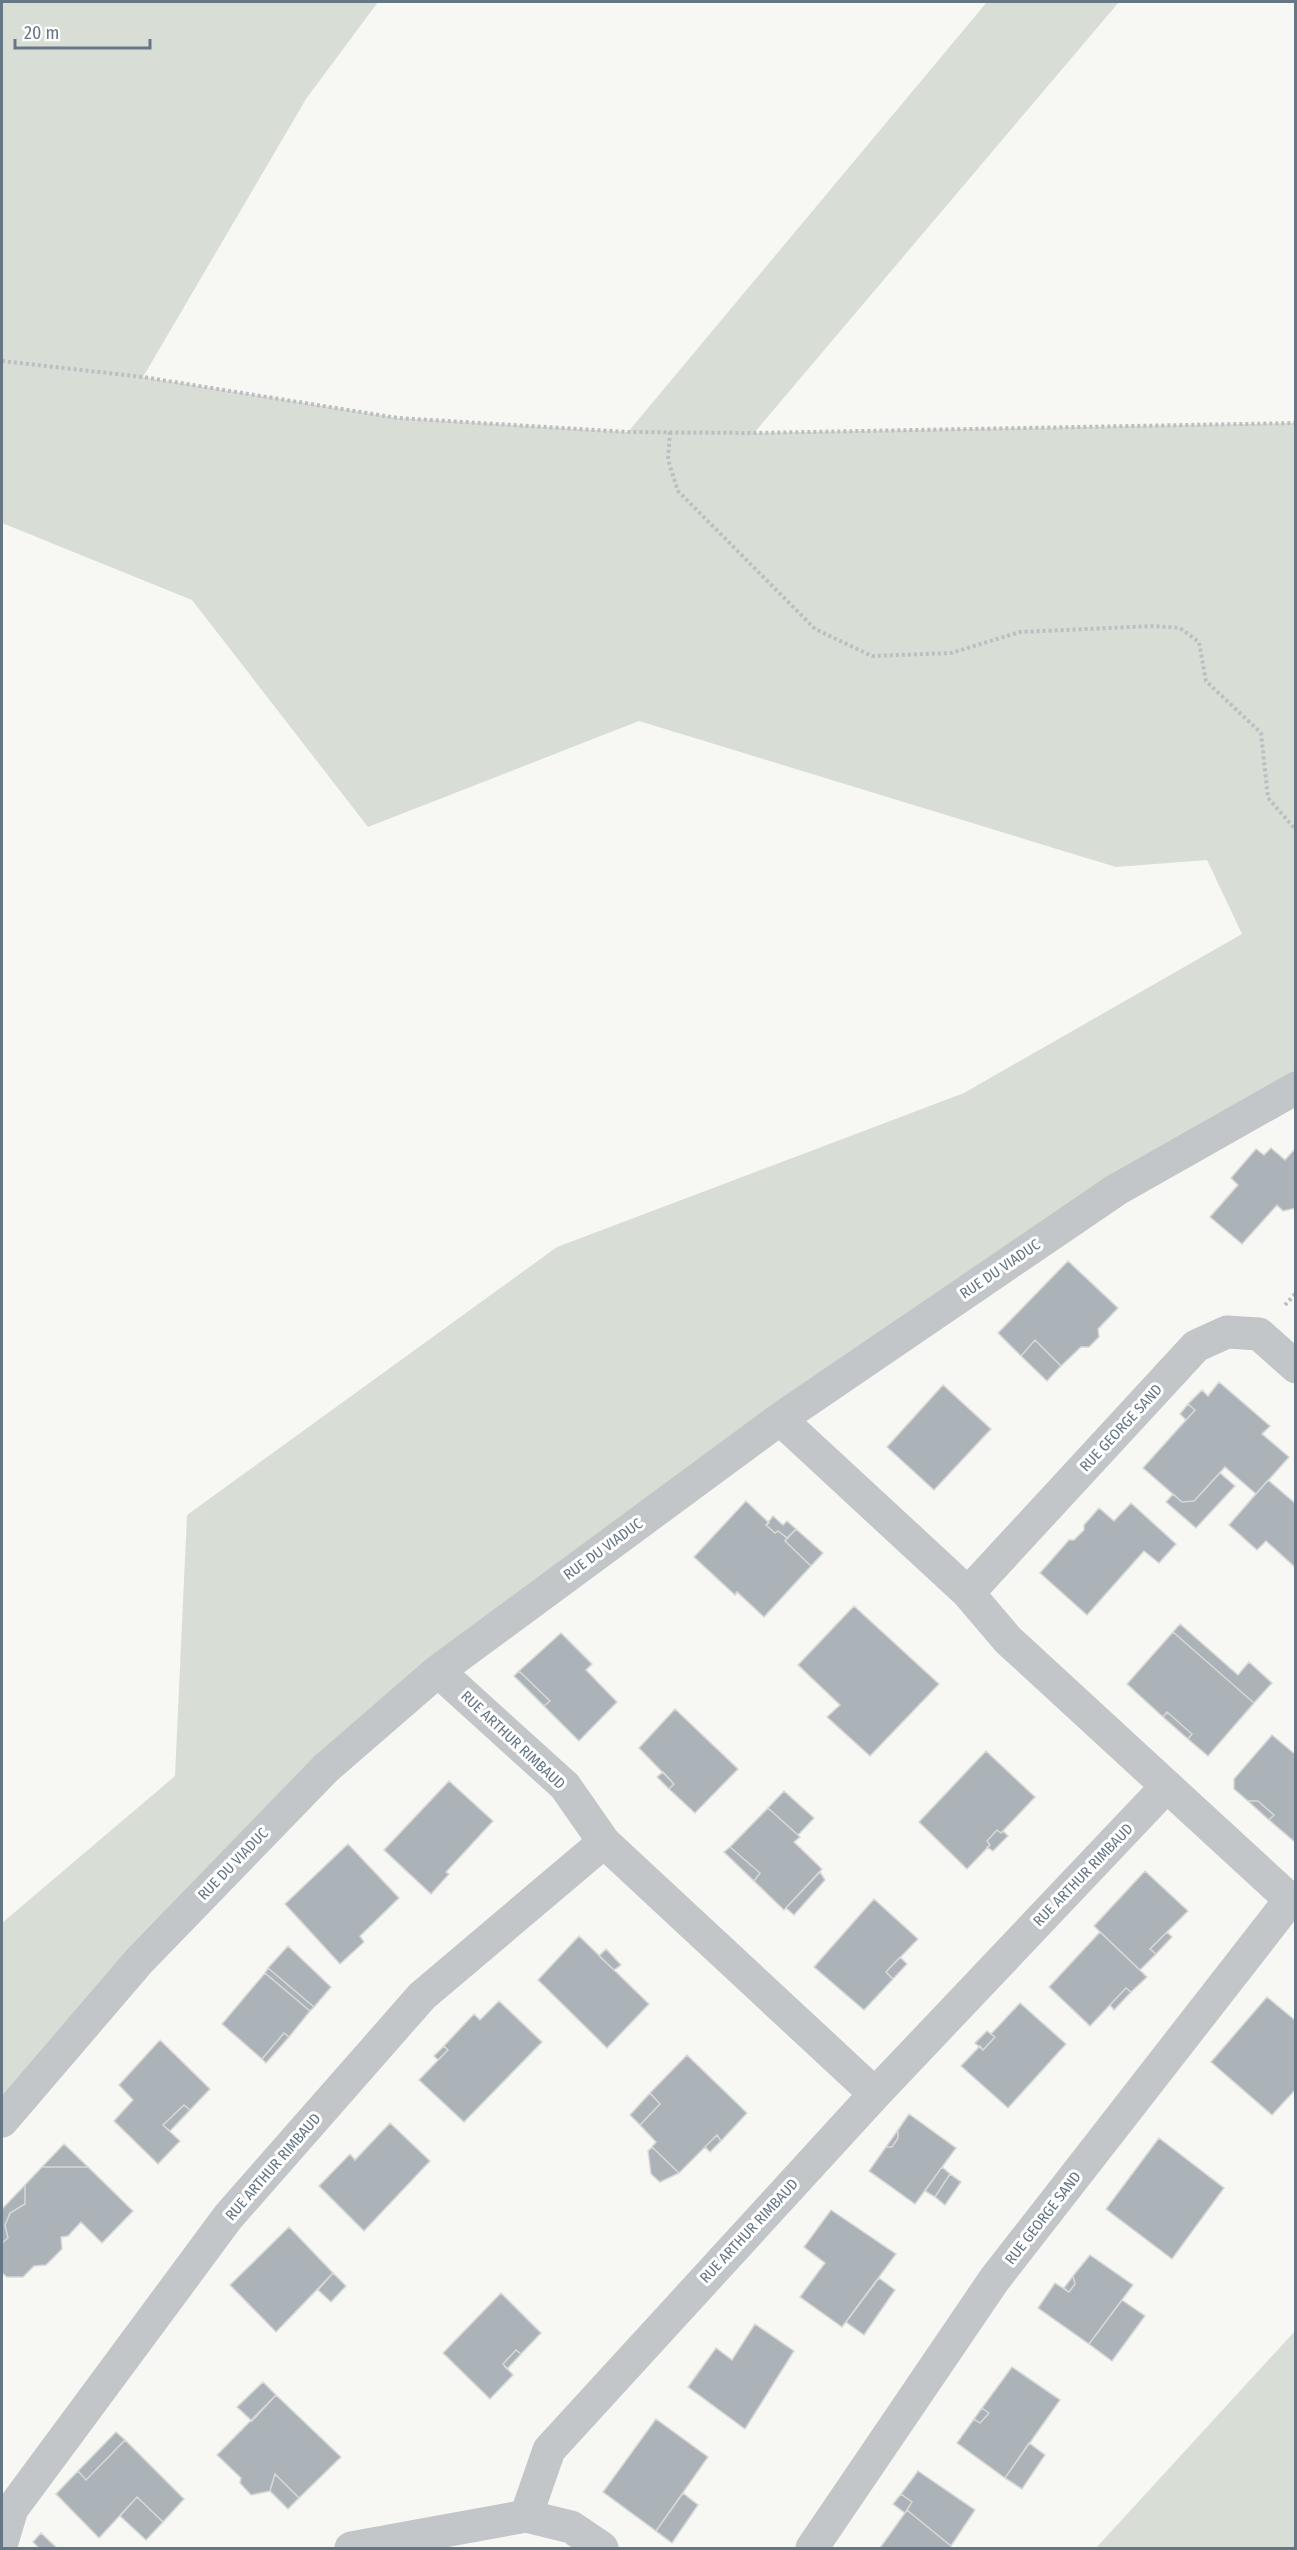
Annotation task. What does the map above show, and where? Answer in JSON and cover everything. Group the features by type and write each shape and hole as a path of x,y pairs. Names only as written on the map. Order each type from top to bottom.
{"street":[{"name":"RUE DU VIADUC","path":"2,2121 139,1961 326,1768 438,1671 780,1419 1116,1190 1296,1088"},
{"name":"RUE GEORGE SAND","path":"968,1593 1196,1346 1227,1332 1259,1334 1296,1366"},
{"name":"RUE GEORGE SAND","path":"780,1419 968,1593 1008,1641 1293,1902 994,2280 812,2548"},
{"name":"RUE ARTHUR RIMBAUD","path":"438,1671 565,1786 604,1842 875,2094"},
{"name":"RUE ARTHUR RIMBAUD","path":"526,2516 549,2450 875,2094 1167,1786"},
{"name":"RUE ARTHUR RIMBAUD","path":"2,2542 12,2509 228,2217 422,1996 604,1842"},
{"path":"351,2548 526,2516 571,2527 602,2548"}],"path":[{"path":"2,361 143,377 398,418 628,432 753,433 1296,423"},
{"path":"670,432 668,460 678,491 815,629 872,656 951,653 1020,632 1154,626 1180,628 1198,642 1206,681 1261,733 1268,798 1296,830"}],"shaded area":[{"path":"2,2 378,2 306,99 143,377 398,418 628,432 987,2 1119,2 754,433 1295,423 1295,1088 1116,1190 438,1671 2,2121 2,1923 175,1776 187,1515 557,1247 964,1093 1242,934 1207,860 1116,867 639,721 368,827 192,600 2,523"},
{"path":"1295,2331 1295,2548 1096,2548"}],"building":[{"path":"1271,1148 1285,1160 1294,1150 1296,1151 1296,1208 1283,1211 1277,1205 1242,1244 1210,1217 1238,1185 1231,1178 1256,1149 1264,1155"},
{"path":"1068,1261 1118,1308 1098,1329 1099,1337 1089,1347 1081,1347 1061,1366 1035,1340 1021,1356 998,1333"},
{"path":"1035,1340 1061,1366 1047,1381 1021,1356"},
{"path":"1219,1382 1270,1426 1262,1434 1289,1457 1256,1494 1225,1467 1194,1501 1182,1502 1143,1468 1195,1410 1188,1404 1202,1390 1208,1396"},
{"path":"943,1385 991,1429 934,1490 887,1447"},
{"path":"1188,1404 1195,1410 1186,1420 1180,1414"},
{"path":"1220,1473 1235,1486 1196,1528 1166,1502 1173,1494 1182,1502 1194,1501"},
{"path":"1268,1480 1296,1504 1296,1568 1266,1541 1257,1550 1229,1525"},
{"path":"746,1501 769,1523 766,1525 775,1533 778,1531 787,1538 785,1541 811,1566 764,1617 737,1592 735,1595 694,1557"},
{"path":"1131,1503 1176,1544 1159,1563 1144,1551 1087,1615 1040,1573 1069,1540 1074,1540 1084,1530 1084,1525 1099,1508 1114,1521"},
{"path":"773,1516 783,1525 787,1521 796,1529 787,1538 778,1531 775,1533 766,1525"},
{"path":"796,1529 823,1553 811,1566 785,1541"},
{"path":"854,1606 939,1684 870,1756 827,1717 840,1705 798,1665"},
{"path":"1180,1624 1238,1675 1249,1662 1272,1683 1254,1703 1173,1632"},
{"path":"1173,1632 1254,1703 1208,1756 1188,1739 1192,1734 1167,1712 1163,1717 1127,1684"},
{"path":"561,1633 592,1664 586,1670 617,1702 579,1741 544,1706 550,1701 519,1671"},
{"path":"519,1671 550,1701 544,1706 514,1676"},
{"path":"675,1709 738,1769 695,1813 669,1789 674,1784 639,1748"},
{"path":"1167,1712 1192,1734 1188,1739 1163,1717"},
{"path":"1272,1735 1296,1755 1296,1843 1269,1820 1274,1815 1258,1801 1248,1801 1234,1789 1234,1779"},
{"path":"986,1751 1035,1797 1001,1833 997,1830 987,1841 990,1845 967,1869 919,1822"},
{"path":"663,1772 674,1784 669,1789 657,1777"},
{"path":"449,1781 493,1821 446,1872 449,1874 431,1894 384,1850"},
{"path":"784,1791 814,1818 798,1835 768,1808"},
{"path":"1248,1801 1258,1801 1274,1815 1269,1820"},
{"path":"768,1808 800,1837 794,1842 822,1869 784,1910 754,1881 760,1873 730,1847"},
{"path":"997,1830 1001,1833 1003,1831 1008,1836 993,1851 987,1847 990,1845 987,1841"},
{"path":"348,1844 399,1898 360,1936 364,1942 340,1964 285,1904"},
{"path":"730,1847 760,1873 754,1881 724,1852"},
{"path":"1145,1871 1188,1911 1150,1949 1156,1954 1140,1970 1094,1926"},
{"path":"820,1872 825,1880 794,1915 786,1908"},
{"path":"874,1899 918,1939 886,1972 893,1979 864,2010 814,1967"},
{"path":"1100,1932 1147,1977 1131,1992 1126,1988 1090,2026 1049,1987"},
{"path":"1167,1932 1172,1937 1156,1954 1150,1949"},
{"path":"579,1936 649,2004 607,2048 538,1980"},
{"path":"288,1946 331,1987 314,2007 268,1968"},
{"path":"606,1949 621,1965 614,1970 599,1956"},
{"path":"900,1957 907,1964 893,1979 886,1972"},
{"path":"268,1968 314,2007 310,2011 265,1973"},
{"path":"265,1973 310,2011 289,2037 284,2033 262,2059 222,2024"},
{"path":"1126,1988 1131,1992 1114,2010 1110,2005"},
{"path":"1267,1997 1296,2021 1296,2089 1272,2115 1211,2062"},
{"path":"499,2001 542,2042 464,2122 419,2080 448,2050 444,2046 474,2014 480,2020"},
{"path":"1020,2003 1066,2044 1008,2108 961,2066 980,2046 983,2050 995,2037 991,2034"},
{"path":"987,2031 995,2037 983,2050 975,2043"},
{"path":"284,2033 289,2037 266,2063 262,2059"},
{"path":"160,2040 210,2089 190,2110 184,2105 163,2125 180,2141 158,2164 114,2121 133,2100 119,2085"},
{"path":"444,2046 448,2050 438,2060 434,2056"},
{"path":"687,2055 747,2113 721,2141 717,2135 679,2173 652,2147 656,2142 640,2125 660,2104 650,2093"},
{"path":"650,2093 660,2104 640,2125 630,2115"},
{"path":"184,2105 190,2110 170,2131 163,2125"},
{"path":"909,2114 956,2148 915,2204 869,2171 886,2147 892,2147 898,2138 898,2130"},
{"path":"390,2123 430,2161 364,2231 319,2186 350,2154 355,2160"},
{"path":"898,2130 898,2138 892,2147 886,2147"},
{"path":"717,2135 721,2141 710,2152 705,2147"},
{"path":"1159,2138 1224,2188 1172,2259 1106,2209"},
{"path":"64,2144 88,2167 42,2167"},
{"path":"652,2147 679,2173 660,2182 651,2174 648,2151"},
{"path":"42,2167 88,2167 133,2211 102,2243 81,2222 68,2236 61,2237 62,2249 46,2265 34,2266 23,2277 7,2277 2,2273 2,2243 8,2238 5,2225 10,2213 25,2204 25,2185"},
{"path":"942,2167 950,2174 935,2197 925,2191"},
{"path":"950,2174 961,2182 945,2205 935,2197"},
{"path":"25,2185 25,2204 10,2213 5,2225 8,2238 2,2243 2,2209"},
{"path":"831,2210 896,2254 842,2327 800,2297 825,2263 804,2247"},
{"path":"289,2227 333,2273 276,2332 230,2285"},
{"path":"1090,2255 1133,2285 1089,2344 1038,2308 1055,2283 1069,2292 1075,2284 1073,2276"},
{"path":"333,2273 346,2286 331,2302 318,2290"},
{"path":"1073,2276 1075,2284 1069,2292 1064,2288"},
{"path":"879,2278 895,2290 864,2335 846,2322"},
{"path":"501,2293 541,2333 521,2354 516,2350 503,2364 513,2375 490,2399 443,2353"},
{"path":"1122,2300 1145,2316 1112,2361 1089,2344"},
{"path":"755,2324 794,2351 745,2429 688,2387 716,2348 732,2360"},
{"path":"516,2350 521,2354 507,2369 503,2364"},
{"path":"1012,2367 1060,2400 1005,2478 957,2443 974,2419 980,2423 989,2413 982,2408"},
{"path":"263,2382 276,2395 252,2421 237,2407"},
{"path":"276,2395 341,2457 299,2498 275,2474 270,2491 251,2495 240,2483 241,2478 217,2455"},
{"path":"982,2408 989,2413 980,2423 974,2419"},
{"path":"656,2419 708,2457 656,2531 603,2492"},
{"path":"116,2432 125,2440 86,2480 78,2471"},
{"path":"125,2440 184,2499 163,2522 137,2497 99,2538 56,2494 78,2471 86,2480"},
{"path":"1029,2443 1045,2455 1022,2489 1005,2478"},
{"path":"918,2471 975,2510 951,2546 907,2510 912,2502 901,2494"},
{"path":"275,2474 299,2498 288,2509 270,2491"},
{"path":"683,2493 698,2505 672,2543 656,2531"},
{"path":"901,2494 912,2502 905,2513 893,2504"},
{"path":"137,2497 163,2522 146,2540 120,2516"},
{"path":"907,2510 951,2546 950,2548 880,2548"},
{"path":"41,2533 57,2548 39,2548 33,2542"}]}
